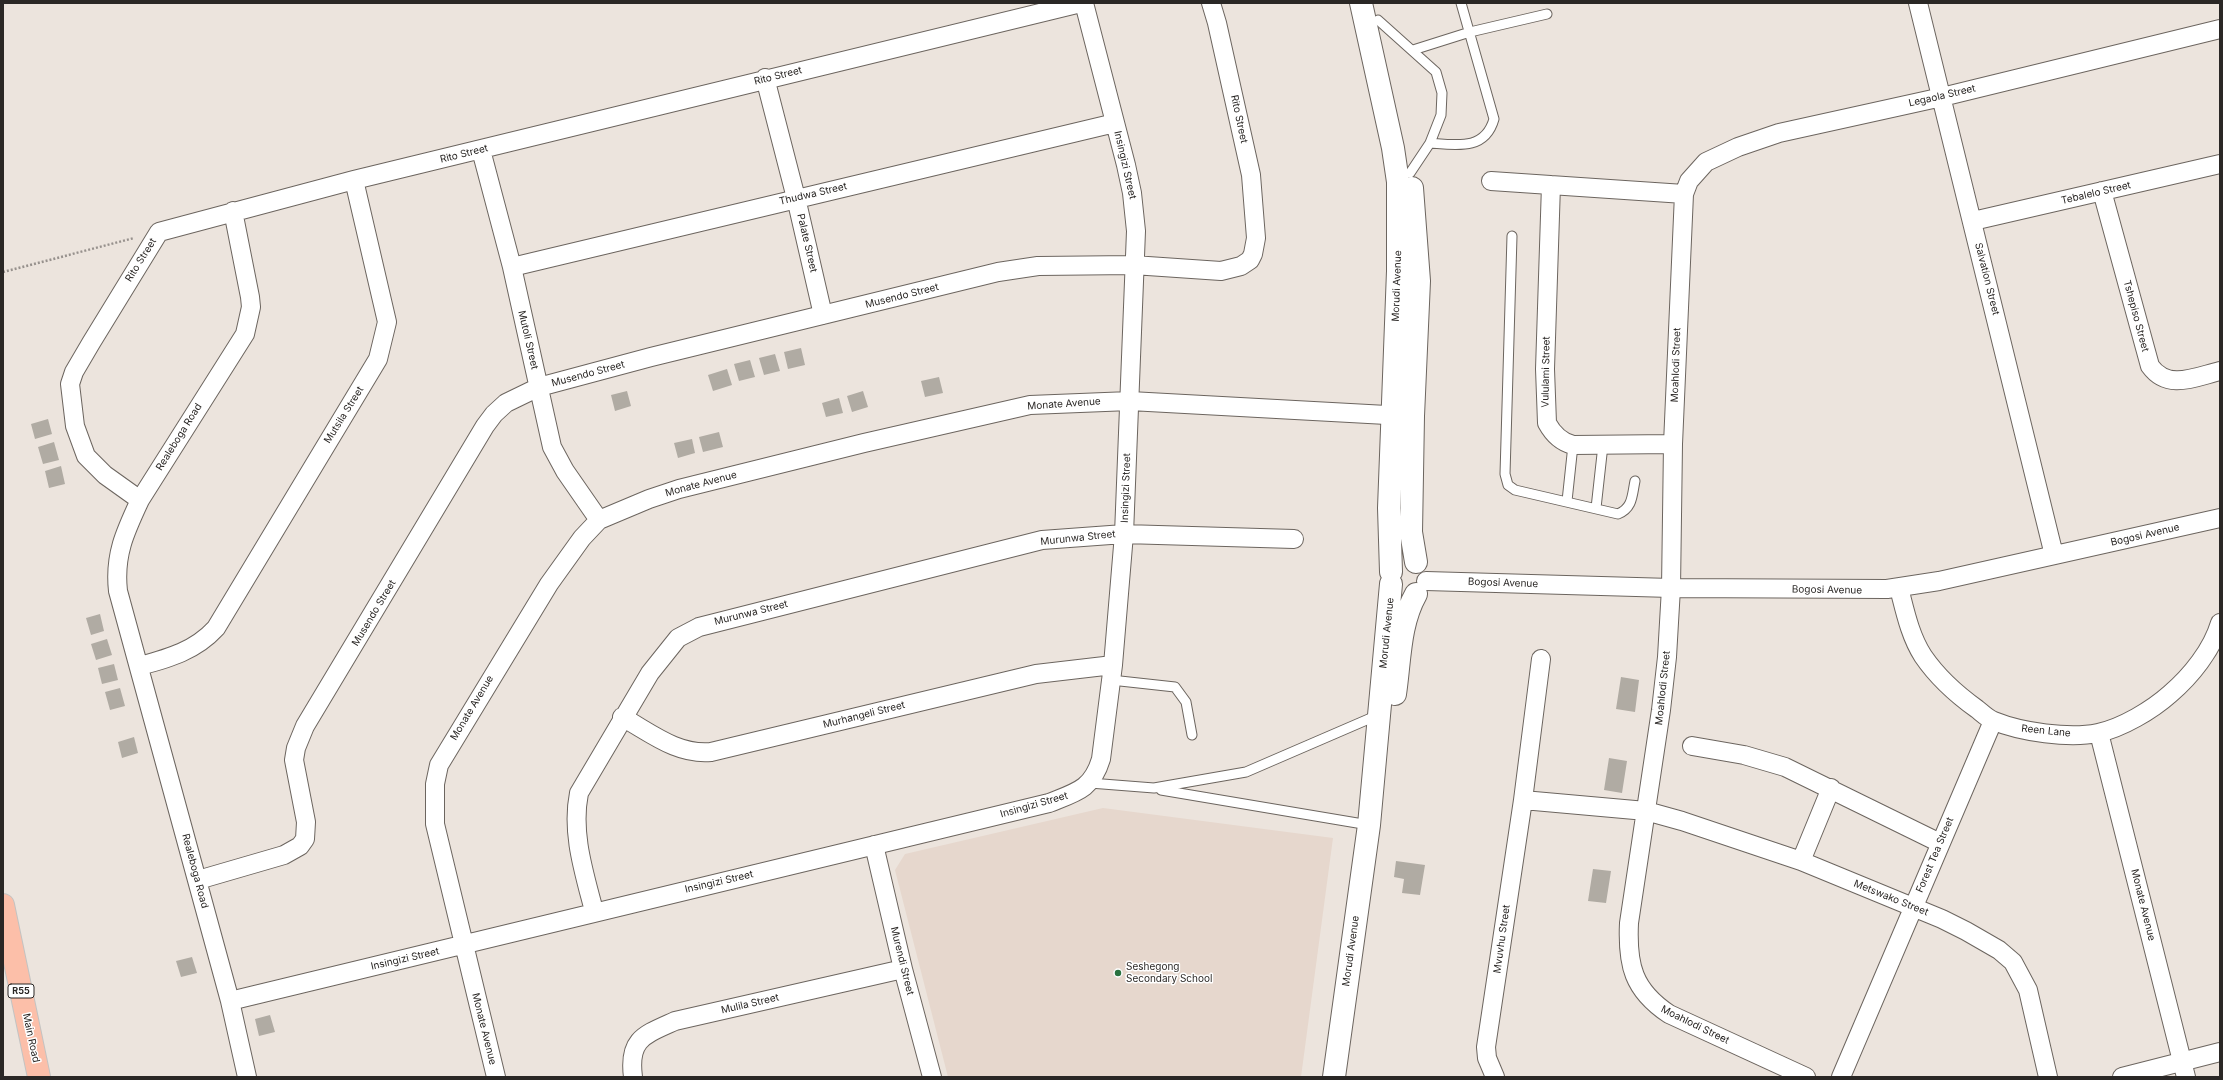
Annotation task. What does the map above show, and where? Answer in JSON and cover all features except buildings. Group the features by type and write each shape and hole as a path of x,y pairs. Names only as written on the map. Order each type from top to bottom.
{"main road":[{"name":"Main Road","path":"3,906 39,1077"}],"street":[{"name":"Rito Street","path":"140,500 105,475 86,456 75,426 70,384 74,372 159,232 233,211 354,180 481,150 765,78 1081,3"},
{"name":"Insingizi Street","path":"230,1001 463,945 594,911 1049,803 1077,792 1090,783 1097,774 1101,759 1112,672 1124,534 1130,401 1133,265 1136,231 1132,193 1084,3"},
{"name":"Rito Street","path":"1211,3 1218,23 1249,168 1256,238"},
{"name":"Morudi Avenue","path":"1334,1077 1369,824 1391,578 1389,508 1398,271 1398,182 1392,141 1361,3"},
{"name":"Salvation Street","path":"1918,3 1973,221 2054,555"},
{"name":"Morudi Avenue","path":"1376,12 1400,110 1410,173 1419,281 1413,416 1411,532 1416,562"},
{"name":"Legaola Street","path":"1684,194 1689,181 1699,168 1706,162 1738,147 1780,133 1942,97 2220,29"},
{"name":"Palate Street","path":"765,78 796,198 823,315"},
{"name":"Thudwa Street","path":"512,267 1115,123"},
{"name":"Mutoli Street","path":"481,150 512,267 552,446 565,471 599,520"},
{"name":"Tebalelo Street","path":"1973,221 2220,164"},
{"name":"Mutsila Street","path":"140,666 190,650 206,640 216,628 378,359 387,322 354,180"},
{"path":"1491,181 1684,194"},
{"name":"Vululami Street","path":"1551,186 1546,412 1547,423 1551,430 1564,443 1573,445"},
{"name":"Tshepiso Street","path":"2102,191 2147,357 2153,370 2162,379 2171,381 2220,371"},
{"name":"Moahlodi Street","path":"1684,194 1673,444 1671,588 1661,710 1629,923 1628,945 1634,976 1642,991 1653,1004 1669,1014 1806,1077"},
{"name":"Realeboga Road","path":"233,211 251,307 245,334 140,500 127,528 118,556 116,573 118,591 140,666 230,1001 247,1077"},
{"name":"Musendo Street","path":"198,880 284,855 300,846 305,839 306,822 294,760 296,748 305,726 485,426 494,414 506,403 539,387 823,315 1017,269 1038,266 1133,265 1221,271 1241,266 1250,260 1254,254 1256,238"},
{"name":"Monate Avenue","path":"496,1077 435,824 435,791 439,765 549,584 582,538 599,520 635,504 679,489 864,443 1030,405 1130,401 1413,416"},
{"path":"1573,445 1673,444"},
{"name":"Bogosi Avenue","path":"1421,588 1870,590 1900,588 1939,581 2220,518"},
{"name":"Murunwa Street","path":"594,911 581,861 576,831 576,808 579,793 622,717 650,673 678,638 699,627 1042,540 1124,534 1294,539"},
{"path":"1405,561 1416,562 1424,570 1421,588 1405,596 1399,593 1391,578 1399,563 1405,561"},
{"name":"Morudi Avenue","path":"1369,824 1393,709 1403,627 1409,608 1421,588"},
{"name":"Reen Lane","path":"1900,588 1911,633 1922,655 1954,692 1993,721 2022,729 2064,734 2099,733 2132,719 2159,703 2180,685 2198,664 2220,625"},
{"name":"Mvuvhu Street","path":"1496,1077 1491,1069 1486,1048 1523,800 1541,659"},
{"name":"Murhangeli Street","path":"622,717 675,748 699,753 711,752 1036,674 1112,672"},
{"name":"Forest Tea Street","path":"1841,1077 1912,907 1993,721"},
{"name":"Monate Avenue","path":"2099,733 2184,1069"},
{"path":"1692,746 1744,755 1785,767 1940,843"},
{"path":"1801,861 1830,788"},
{"path":"1523,800 1646,811"},
{"name":"Metswako Street","path":"1646,811 1682,821 1801,861 1966,931 1999,950 2013,962 2028,990 2048,1077"},
{"name":"Murendi Street","path":"874,845 903,969 932,1077"},
{"name":"Mulila Street","path":"633,1077 631,1060 633,1049 642,1039 654,1030 675,1021 903,969"},
{"path":"2122,1077 2184,1069 2220,1052"}],"lane":[{"path":"1430,143 1465,146 1482,139 1491,130 1494,119 1461,3"},
{"path":"1376,12 1436,72 1442,93 1441,115 1430,143 1410,173"},
{"path":"1413,50 1470,32 1547,14"},
{"path":"1512,236 1505,474 1508,485 1515,490 1618,514 1626,511 1630,506 1635,481"},
{"path":"1567,501 1573,445"},
{"path":"1596,508 1603,445"},
{"path":"1112,672 1175,687 1186,702 1192,735"},
{"path":"1154,788 1246,772 1379,714"},
{"path":"1090,783 1154,788 1369,824"}],"path":[{"path":"3,272 159,232"}],"shaded area":[{"name":"Seshegong Secondary School","path":"1103,808 1333,838 1301,1077 948,1077 895,870 905,854"}],"place":[{"name":"Seshegong Secondary School","path":"1118,973"}]}
